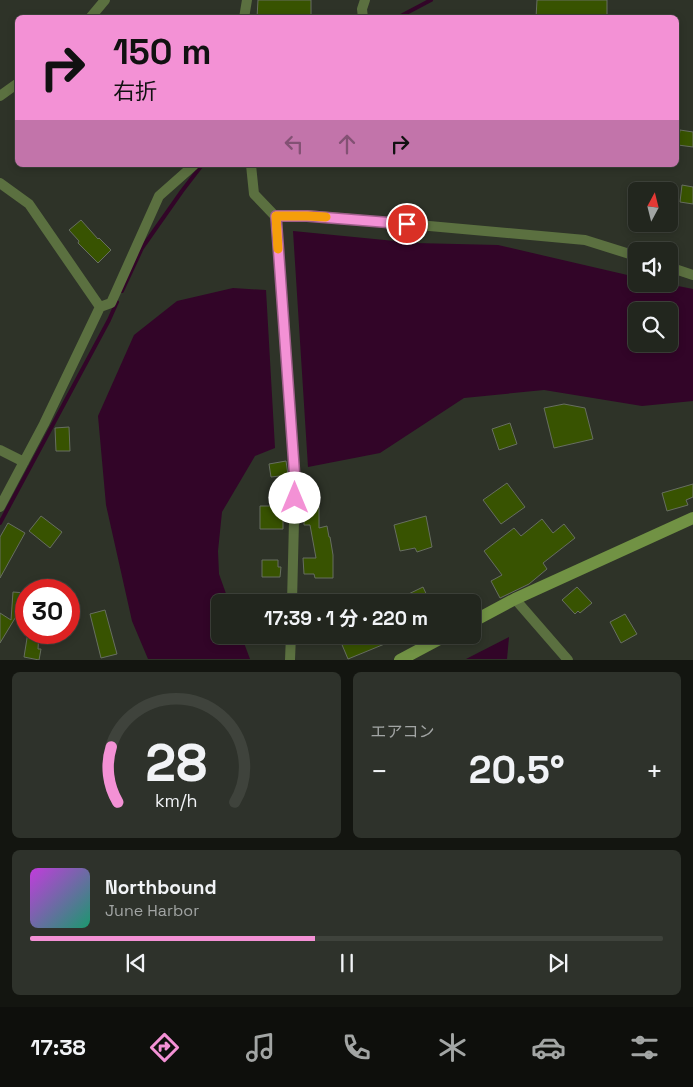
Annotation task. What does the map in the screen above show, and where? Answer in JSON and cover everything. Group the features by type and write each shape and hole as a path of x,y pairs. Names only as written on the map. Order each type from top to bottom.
{"street":[{"path":"92,15 105,0"},
{"path":"244,15 246,0"},
{"path":"363,15 362,9 365,0"},
{"path":"0,96 15,85"},
{"path":"0,507 44,424 100,307 111,303 159,196 192,167"},
{"path":"251,167 254,194 276,216 295,480 292,594"},
{"path":"0,183 29,204 100,307"},
{"path":"276,216 317,216 585,240 628,253"},
{"path":"678,270 693,275"},
{"path":"0,450 24,462"},
{"path":"481,617 515,599 693,518"},
{"path":"515,599 568,660"},
{"path":"290,660 291,644"},
{"path":"400,660 430,644"}],"shaded area":[{"path":"293,231 415,243 498,245 628,275 628,292 678,292 678,286 693,289 693,401 642,406 544,390 464,398 380,453 308,467"},
{"path":"233,288 266,290 275,448 255,456 222,512 218,551 219,574 226,594 211,594 211,644 244,644 250,659 148,659 132,621 106,505 98,416 134,335 177,301"},
{"path":"509,637 507,659 466,659"}],"building":[{"path":"258,0 311,0 311,15 257,15"},
{"path":"537,0 607,0 607,15 536,15"},
{"path":"680,130 693,132 693,147 679,145"},
{"path":"682,185 693,187 693,204 680,202"},
{"path":"81,220 111,250 98,263 78,243 79,241 69,230"},
{"path":"564,404 585,408 593,439 554,448 544,408"},
{"path":"510,423 517,444 499,450 492,429"},
{"path":"69,427 70,451 56,451 55,428"},
{"path":"286,461 288,475 271,477 269,464"},
{"path":"507,483 525,507 501,524 483,500"},
{"path":"693,484 693,497 686,500 688,505 667,511 662,493"},
{"path":"304,502 319,503 319,528 327,526 333,555 333,578 315,578 314,574 304,574 303,558 316,558 310,525 304,525 304,518 301,518 301,504 304,504"},
{"path":"288,504 287,518 283,518 283,529 260,529 260,506"},
{"path":"41,516 62,532 50,548 29,531"},
{"path":"426,516 432,547 417,552 415,548 400,551 394,525"},
{"path":"542,519 553,533 564,524 575,538 543,563 547,569 529,584 500,598 491,581 502,575 484,551 514,528 521,536"},
{"path":"8,523 25,533 0,578 0,537"},
{"path":"262,560 278,560 278,567 281,567 280,577 262,577"},
{"path":"423,587 426,594 409,594"},
{"path":"577,587 592,603 580,613 578,611 575,614 562,600"},
{"path":"13,592 15,592 15,618 0,643 0,613 11,620"},
{"path":"105,610 117,654 101,658 90,614"},
{"path":"625,614 637,634 621,643 610,622"},
{"path":"26,644 38,644 38,649 41,649 39,660 24,657"},
{"path":"342,644 385,644 348,659"}],"waterway":[{"path":"403,15 431,0"},
{"path":"122,291 142,248 200,167"},
{"path":"0,523 117,302"}],"slow traffic":[{"path":"278,249 276,216 326,217"}],"route":[{"path":"295,498 276,216 307,216 407,224"}]}
